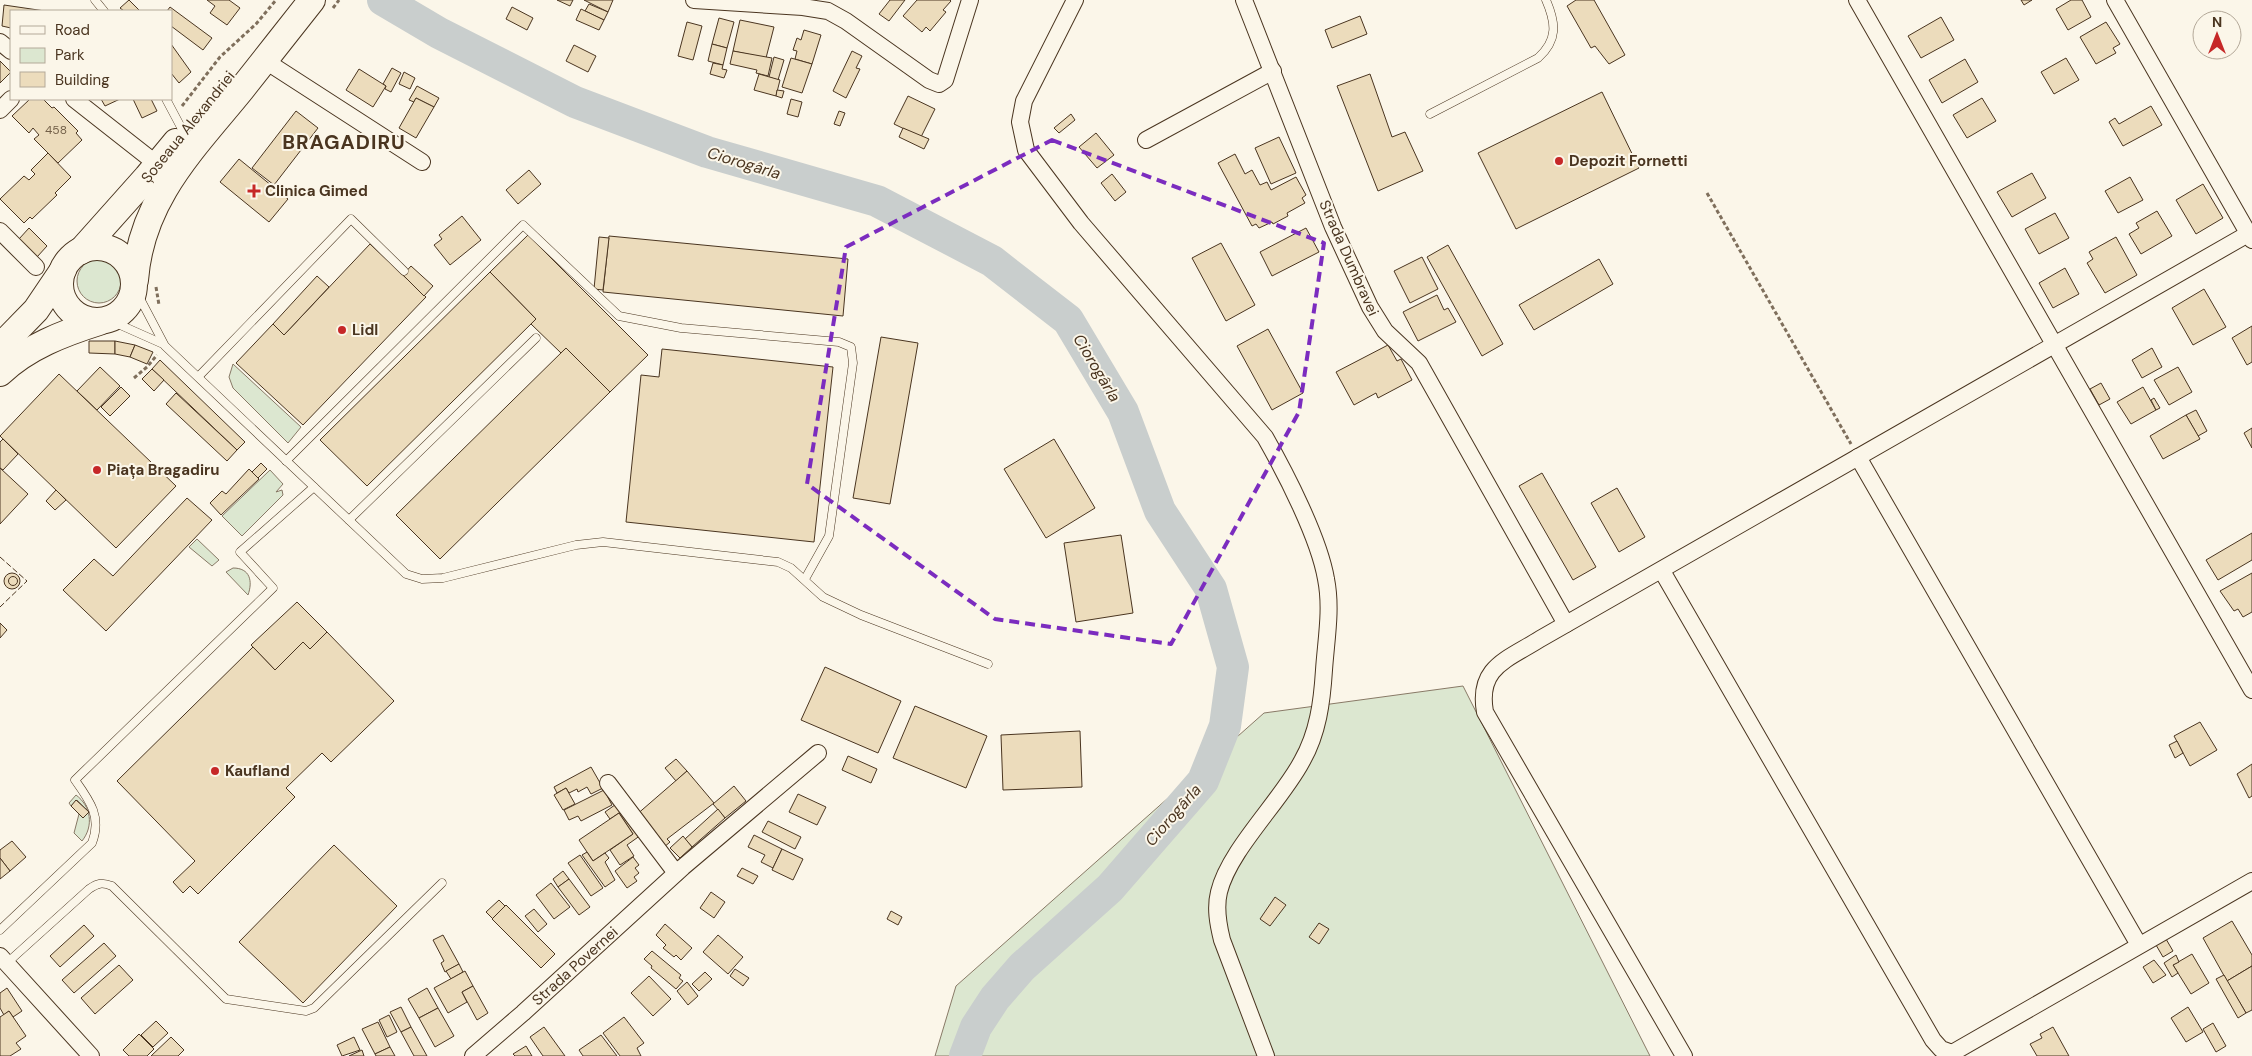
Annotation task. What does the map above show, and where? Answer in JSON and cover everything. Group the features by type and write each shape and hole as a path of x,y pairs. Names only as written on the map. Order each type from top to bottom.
{"highway":[{"name":"Șoseaua Alexandriei","path":"0,347 36,310 67,262 81,251 158,165 183,131 281,10 312,0"},
{"name":"Șoseaua Alexandriei","path":"0,373 50,340 119,315 127,308 142,283 138,254 154,208 175,169 264,60 281,10"},
{"path":"81,251 93,247 114,251 129,265 142,283"},
{"path":"63,270 60,290 69,309 87,320 104,321"}],"street":[{"path":"694,0 803,7 828,11 846,20 929,80 939,84 945,80 970,0"},
{"path":"1075,0 1024,102 1020,122 1026,150 1081,223 1264,437 1276,456 1312,536 1321,558 1326,580 1329,605 1322,695 1311,744 1291,781 1231,864 1219,892 1217,923 1266,1056"},
{"name":"Strada Dumbravei","path":"1244,0 1334,228 1370,307 1385,331 1419,363 1566,624"},
{"path":"1857,0 2252,690"},
{"path":"1684,1056 1485,712 1482,695 1488,676 1498,665 1566,624 2054,346 2250,237 2115,0"},
{"path":"0,42 10,50"},
{"path":"264,60 422,162"},
{"path":"1146,140 1273,71"},
{"path":"0,110 10,100"},
{"path":"75,100 158,165"},
{"path":"0,231 36,267"},
{"path":"1858,457 2138,945"},
{"path":"1662,571 1933,1040 1941,1049 1949,1054 2252,881"},
{"name":"Strada Povernei","path":"472,1056 523,1013 676,874 818,753"},
{"path":"608,783 676,874"},
{"path":"5,966 91,1056"}],"lane":[{"path":"95,0 103,10"},
{"path":"1430,114 1538,58 1551,44 1553,32 1553,20 1546,0"},
{"path":"167,100 183,131"},
{"path":"199,376 351,220 404,271"},
{"path":"286,461 523,225 619,316 681,328 840,342 851,347 853,363 829,536 805,579"},
{"path":"142,283 163,344"},
{"path":"104,321 163,344 199,376 396,567 406,574 422,579 443,578 576,545 603,542 778,562 791,568 823,597 861,615 988,664"},
{"path":"349,520 536,338"},
{"path":"0,930 92,843 95,834 96,816 91,802 75,780 273,588 240,552 314,487"},
{"path":"5,966 89,889 98,883 104,883 112,886 226,999 306,1011 314,1008 442,883"}],"path":[{"path":"1707,193 1858,457"},
{"path":"142,283 160,310"},
{"path":"134,378 157,355"}],"highlighted area":[{"path":"1052,140 1324,243 1299,412 1171,644 995,619 807,484 846,247"}],"green space":[{"path":"95,259 103,259 115,265 121,281 115,297 103,303 95,303 83,297 77,285 77,277 83,265"},
{"path":"233,364 301,427 288,443 233,388 229,377"},
{"path":"270,470 283,484 276,492 282,490 283,495 242,536 222,516"},
{"path":"197,539 219,560 212,566 189,547"},
{"path":"233,568 243,570 249,576 248,595 226,572"},
{"path":"1463,686 1650,1056 935,1056 956,986 1264,713"},
{"path":"76,795 88,811 77,800 71,806 69,803"},
{"path":"88,813 88,829 82,841 74,833 79,814 83,818"}],"building":[{"path":"129,0 139,10 123,10 120,8"},
{"path":"207,0 229,0 240,8 227,25 210,13 215,6"},
{"path":"557,0 573,0 570,6"},
{"path":"584,0 613,0 608,12"},
{"path":"890,0 905,0 889,21 879,14"},
{"path":"917,0 951,1 943,10 946,12 930,31 926,27 922,32 903,16"},
{"path":"1576,0 1594,0 1625,55 1609,64 1595,46 1591,48 1567,6"},
{"path":"2021,0 2032,0 2024,5"},
{"path":"2071,0 2082,0 2091,17 2068,30 2056,9"},
{"path":"589,4 608,12 604,20 585,11"},
{"path":"4,5 38,10 10,10 10,28 2,26"},
{"path":"170,7 212,38 203,50 172,27 172,10 168,10"},
{"path":"512,7 533,18 527,30 506,19"},
{"path":"581,9 604,20 599,30 576,20"},
{"path":"1360,16 1367,34 1332,48 1325,30"},
{"path":"1941,17 1954,40 1921,58 1908,36"},
{"path":"719,18 734,22 727,48 712,44"},
{"path":"740,20 774,27 766,58 733,51"},
{"path":"687,22 702,26 693,60 678,56"},
{"path":"2106,22 2120,44 2113,48 2116,53 2096,64 2080,37"},
{"path":"804,30 821,35 812,64 795,59 797,51 793,50 797,38 801,40"},
{"path":"712,44 727,48 723,65 708,61"},
{"path":"172,45 191,72 179,83 172,74"},
{"path":"574,45 596,56 588,72 566,61"},
{"path":"733,51 772,58 768,76 756,73 757,70 730,64"},
{"path":"852,51 862,56 856,68 860,69 846,98 833,91"},
{"path":"774,57 784,60 778,80 769,77"},
{"path":"791,58 812,64 802,93 782,87"},
{"path":"2066,58 2079,80 2054,94 2041,72"},
{"path":"1965,59 1978,82 1942,103 1929,80"},
{"path":"0,61 10,73 0,83"},
{"path":"713,63 723,65 722,69 727,70 724,78 710,74"},
{"path":"392,68 401,73 391,92 385,89 386,86 383,84"},
{"path":"359,69 386,86 373,107 346,90"},
{"path":"404,72 415,78 410,89 399,84"},
{"path":"759,74 780,80 776,96 754,90"},
{"path":"1370,74 1392,137 1405,132 1423,171 1378,191 1337,86"},
{"path":"417,86 439,98 434,107 416,98 414,102 409,100"},
{"path":"777,90 784,91 782,98 776,96"},
{"name":"Depozit Fornetti","path":"1602,92 1639,168 1516,229 1478,153"},
{"path":"908,96 935,109 921,137 894,124"},
{"path":"416,98 434,107 416,138 399,128"},
{"path":"1982,98 1996,121 1967,138 1953,115"},
{"path":"791,99 802,102 798,117 787,114"},
{"path":"29,100 44,100 52,108 54,107 78,131 76,133 82,140 58,163 34,139 39,135 33,128 29,133 12,116"},
{"path":"102,100 118,100 105,106"},
{"path":"133,100 152,100 157,111 142,118"},
{"path":"2151,106 2162,125 2123,146 2109,122 2115,118 2119,124"},
{"path":"296,111 318,128 274,185 252,168"},
{"path":"839,111 845,113 840,126 834,124"},
{"path":"1071,114 1075,120 1059,133 1054,128"},
{"path":"903,128 929,139 924,149 899,137"},
{"path":"1096,133 1114,155 1097,168 1079,147"},
{"path":"1279,137 1296,173 1271,184 1255,148"},
{"path":"48,153 71,177 55,193 57,195 32,219 30,217 24,223 0,199 24,176 29,180 35,174 31,170"},
{"path":"1235,154 1245,174 1252,170 1260,185 1267,182 1271,190 1296,177 1306,195 1302,198 1305,203 1287,213 1288,216 1273,224 1272,222 1259,228 1256,224 1252,226 1218,163"},
{"name":"Clinica Gimed","path":"239,159 288,199 269,222 220,182"},
{"path":"529,170 541,184 518,204 506,190"},
{"path":"2032,173 2046,198 2012,217 1997,192"},
{"path":"1112,174 1126,192 1115,201 1101,183"},
{"path":"2130,177 2143,200 2118,213 2105,191"},
{"path":"2203,184 2223,218 2196,234 2176,200"},
{"path":"2157,211 2172,236 2141,254 2129,234 2139,228 2136,223"},
{"path":"2055,213 2069,238 2039,254 2025,229"},
{"path":"462,216 481,240 450,265 434,245 442,239 439,235"},
{"path":"29,228 47,246 37,257 19,239"},
{"path":"1306,228 1319,252 1272,276 1260,252"},
{"path":"528,235 648,355 610,392 566,348 561,353 531,324 536,319 490,272"},
{"path":"609,236 848,259 843,316 603,292"},
{"path":"599,237 609,238 603,290 594,289"},
{"path":"2116,237 2137,275 2105,293 2087,263 2093,259 2089,252"},
{"path":"1221,243 1255,305 1226,321 1192,258"},
{"name":"Lidl","path":"370,244 426,297 303,425 236,363 273,324 284,335"},
{"path":"1448,245 1503,344 1482,356 1427,257"},
{"path":"1422,257 1438,289 1410,303 1394,271"},
{"path":"1599,259 1613,284 1534,330 1519,305"},
{"path":"411,266 433,286 424,296 403,275"},
{"path":"2065,268 2079,294 2053,308 2039,283"},
{"path":"490,272 536,319 367,486 320,440"},
{"path":"317,276 329,287 284,335 273,324"},
{"path":"2204,289 2226,327 2193,345 2172,308"},
{"path":"1437,295 1444,310 1448,308 1456,322 1418,341 1403,312"},
{"path":"2252,326 2252,362 2247,365 2232,338"},
{"path":"1268,329 1303,393 1272,410 1237,346"},
{"path":"881,337 918,343 890,504 853,498"},
{"path":"89,341 115,341 115,354 89,353"},
{"path":"115,341 135,345 130,357 115,354"},
{"path":"135,345 153,352 147,364 130,357"},
{"path":"1388,345 1397,361 1401,359 1412,380 1378,398 1376,393 1354,405 1336,372"},
{"path":"566,348 610,392 440,559 396,515"},
{"path":"2152,348 2162,367 2142,378 2132,360"},
{"path":"662,349 833,367 814,542 626,522 641,375 659,377"},
{"path":"160,360 245,442 237,450 152,369"},
{"path":"100,367 120,386 97,410 77,391"},
{"path":"2178,367 2192,392 2169,405 2154,380"},
{"path":"152,369 164,380 154,391 142,379"},
{"name":"Piața Bragadiru","path":"59,374 176,486 116,548 0,436"},
{"path":"2101,383 2110,399 2099,405 2090,389"},
{"path":"121,387 130,396 110,416 101,407"},
{"path":"2143,387 2156,410 2131,424 2117,402"},
{"path":"176,393 237,450 227,461 166,404"},
{"path":"2154,398 2160,408 2156,410 2151,400"},
{"path":"2196,410 2207,431 2198,436 2186,415"},
{"path":"2186,415 2200,439 2163,459 2150,436"},
{"path":"2252,428 2252,448 2244,433"},
{"path":"3,439 18,454 3,470 0,468 0,442"},
{"path":"1054,439 1095,508 1046,538 1004,469"},
{"path":"261,463 267,469 258,478 252,472"},
{"path":"0,468 28,494 0,524"},
{"path":"249,469 259,479 221,515 210,503 222,491 226,494"},
{"path":"1542,473 1596,567 1573,580 1519,486"},
{"path":"1617,488 1645,537 1619,552 1591,503"},
{"path":"56,490 66,500 55,510 46,501"},
{"path":"187,498 212,520 106,631 63,590 94,559 113,576"},
{"path":"2252,533 2252,560 2218,580 2206,560"},
{"path":"1121,535 1133,613 1076,622 1064,543"},
{"path":"9,573 15,573 20,578 18,587 9,589 4,584 4,578"},
{"path":"2252,573 2252,612 2243,617 2238,609 2234,611 2220,591"},
{"path":"13,576 18,581 13,586 8,581"},
{"path":"297,602 327,632 310,649 303,642 275,670 251,645"},
{"path":"0,623 7,630 0,638"},
{"name":"Kaufland","path":"327,632 394,701 331,762 322,753 286,788 295,797 198,894 190,886 183,893 173,882 195,861 117,781 253,647 275,670 303,642 310,649"},
{"path":"825,667 901,701 878,753 801,720"},
{"path":"915,706 987,736 966,788 893,758"},
{"path":"2200,722 2217,750 2190,766 2174,736"},
{"path":"1080,731 1082,787 1003,790 1001,735"},
{"path":"2177,741 2183,753 2175,758 2169,745"},
{"path":"848,756 877,769 871,783 842,770"},
{"path":"676,759 687,771 676,781 665,768"},
{"path":"2252,764 2252,796 2249,798 2237,774"},
{"path":"591,767 603,788 591,794 587,787 578,792 577,789 569,793 566,788 557,793 554,787"},
{"path":"687,771 714,803 667,839 670,842 663,848 635,816"},
{"path":"734,786 746,801 725,818 713,804"},
{"path":"566,788 575,804 563,810 554,795"},
{"path":"604,790 612,805 581,821 578,816 569,820 564,810"},
{"path":"798,794 826,807 817,825 789,812"},
{"path":"76,800 89,812 83,818 71,806"},
{"path":"619,802 641,835 627,845 634,856 620,865 610,850 633,834 619,813 610,819 605,812"},
{"path":"718,809 725,818 692,847 685,839"},
{"path":"619,813 633,834 593,861 579,840"},
{"path":"768,821 801,837 795,849 762,832"},
{"path":"754,835 782,849 773,868 761,862 765,855 748,847"},
{"path":"683,836 692,847 680,858 670,848"},
{"path":"12,841 26,857 10,871 0,858 0,850"},
{"path":"334,845 397,906 303,1003 239,942"},
{"path":"782,849 803,859 793,880 772,870"},
{"path":"587,852 593,861 605,853 609,858 605,862 615,880 605,887 582,855"},
{"path":"580,855 603,888 591,896 568,863"},
{"path":"633,857 639,865 635,868 639,873 634,877 637,881 627,888 615,871"},
{"path":"0,858 10,871 0,879"},
{"path":"742,868 758,876 753,884 737,876"},
{"path":"563,871 569,879 558,887 553,879"},
{"path":"569,879 590,907 579,915 558,887"},
{"path":"551,883 570,907 554,919 536,895"},
{"path":"711,892 725,902 714,918 700,908"},
{"path":"1275,897 1286,905 1270,926 1260,919"},
{"path":"499,900 505,906 493,919 486,912"},
{"path":"506,905 555,954 541,968 492,919"},
{"path":"534,909 547,924 538,932 525,916"},
{"path":"891,911 902,917 898,925 887,919"},
{"path":"2232,921 2252,955 2252,966 2227,981 2203,938"},
{"path":"1319,923 1329,929 1319,944 1309,937"},
{"path":"665,924 692,948 681,960 663,948 666,945 656,935"},
{"path":"84,925 94,936 60,967 50,956"},
{"path":"443,935 459,964 445,972 441,963 444,961 433,940"},
{"path":"718,935 743,957 728,974 703,952"},
{"path":"2166,939 2173,951 2163,957 2156,945"},
{"path":"104,943 116,956 74,993 62,980"},
{"path":"652,951 681,975 679,978 683,981 676,989 651,968 652,966 644,959"},
{"path":"2192,954 2209,983 2191,994 2173,965"},
{"path":"2176,955 2179,962 2173,965 2178,973 2172,977 2164,963"},
{"path":"2154,960 2166,975 2153,983 2143,967"},
{"path":"459,964 463,972 451,979 446,971"},
{"path":"119,965 133,980 95,1014 81,998"},
{"path":"2252,966 2252,1010 2246,1013 2227,981"},
{"path":"735,969 749,978 743,986 730,976"},
{"path":"465,971 473,986 462,992 467,1002 448,1013 434,988"},
{"path":"705,972 712,979 699,991 692,984"},
{"path":"2224,975 2246,1013 2238,1018 2216,979"},
{"path":"649,976 671,999 653,1016 631,993"},
{"path":"687,982 698,996 688,1005 677,991"},
{"path":"473,986 488,1013 477,1020 462,992"},
{"path":"7,988 22,1011 13,1017 9,1011 4,1015 0,1008 0,993"},
{"path":"427,988 438,1008 419,1018 408,999"},
{"path":"401,1007 411,1027 401,1032 390,1012"},
{"path":"2188,1007 2203,1032 2186,1042 2171,1018"},
{"path":"438,1008 454,1036 435,1047 419,1018"},
{"path":"9,1011 26,1036 16,1043 21,1049 10,1056 0,1056 0,1017"},
{"path":"389,1015 397,1032 387,1037 379,1020"},
{"path":"624,1017 644,1043 637,1048 641,1056 620,1056 603,1033"},
{"path":"156,1021 168,1033 153,1047 141,1035"},
{"path":"378,1022 390,1047 375,1054 362,1029"},
{"path":"2213,1023 2226,1046 2216,1052 2203,1029"},
{"path":"411,1027 427,1056 414,1056 401,1032"},
{"path":"544,1027 565,1056 543,1056 530,1037"},
{"path":"2053,1027 2069,1056 2037,1056 2030,1044 2042,1038 2040,1034"},
{"path":"139,1034 154,1049 147,1056 129,1056 123,1050"},
{"path":"601,1035 617,1056 583,1056 579,1050"},
{"path":"171,1037 184,1050 178,1056 151,1056"},
{"path":"354,1037 360,1050 342,1056 337,1045"},
{"path":"526,1046 532,1056 515,1056 513,1054"},
{"path":"390,1047 395,1056 376,1056 375,1054"},
{"path":"362,1050 364,1056 349,1056"}],"waterway":[{"name":"Ciorogârla","path":"383,0 439,33 575,102 707,152 877,201 992,261 1068,320 1123,412 1160,511 1211,589 1233,667 1225,726 1203,781 1110,888 1022,967 995,998 976,1027 965,1056"}],"fence":[{"path":"0,557 27,581 0,607"}],"place":[{"name":"Depozit Fornetti","path":"1559,161"},
{"name":"Clinica Gimed","path":"254,191"},
{"name":"Lidl","path":"342,330"},
{"name":"Piața Bragadiru","path":"97,470"},
{"name":"Kaufland","path":"215,771"}],"district":[{"name":"BRAGADIRU","path":"344,142"}]}
